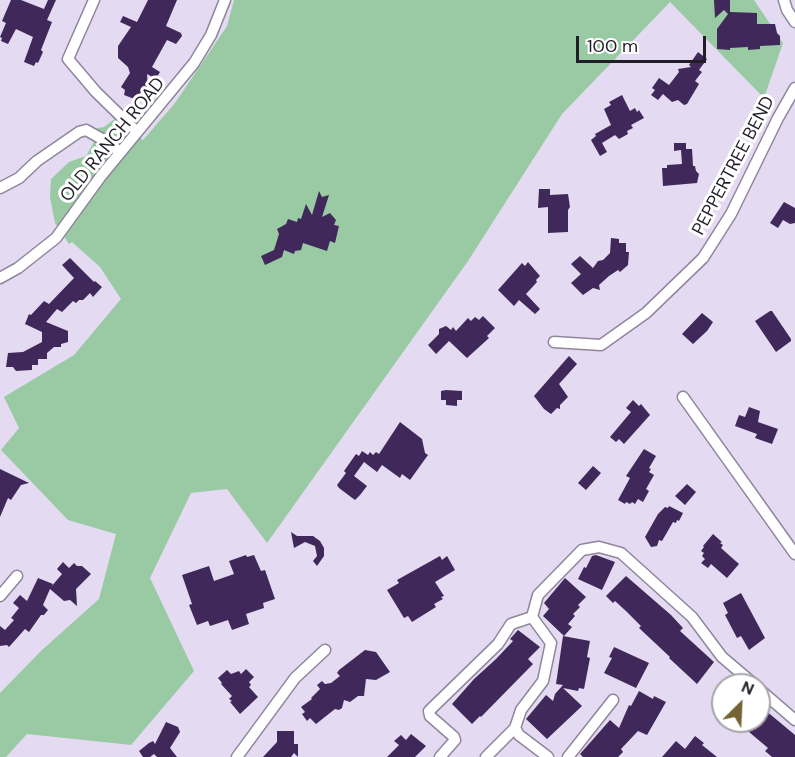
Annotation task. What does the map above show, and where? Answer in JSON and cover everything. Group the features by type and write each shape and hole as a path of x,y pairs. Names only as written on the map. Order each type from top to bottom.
{"street":[{"path":"94,0 68,59 96,92 137,132"},
{"name":"OLD RANCH ROAD","path":"0,278 18,268 56,238 120,153 194,63 211,35 225,0"},
{"path":"784,0 795,22"},
{"name":"PEPPERTREE BEND","path":"554,342 601,345 646,312 703,258 731,214 795,88"},
{"path":"0,188 19,178 37,161 79,132 86,130 111,144 120,153"},
{"path":"683,397 795,554"},
{"path":"532,617 538,595 582,550 599,547 621,553 692,617 722,657 741,673"},
{"path":"0,596 17,576"},
{"path":"440,757 454,737 430,716 429,711 498,644 511,624 532,617"},
{"path":"486,757 515,728 521,710 543,681 551,643 532,617"},
{"path":"237,757 295,678 325,650"},
{"path":"771,699 795,720"},
{"path":"568,757 613,700"},
{"path":"515,728 519,735 548,757"}],"green space":[{"path":"234,0 754,0 783,43 764,98 670,2 562,114 468,261 267,543 227,489 191,493 150,578 194,671 131,745 27,734 6,757 0,757 0,693 42,650 99,599 116,534 68,520 1,450 19,428 4,397 74,355 121,299 100,267 72,242 69,244 55,223 50,197 51,179 69,162 86,156 94,142 93,129 104,127 116,118 143,140 175,103 227,26"}],"building":[{"path":"11,0 21,0 44,9 48,0 56,0 47,20 52,22 41,50 43,52 34,66 24,62 33,37 16,29 8,44 1,41 0,37 6,23 2,21"},
{"path":"148,0 177,0 166,26 181,33 182,36 176,44 167,40 152,67 160,72 156,79 147,74 148,89 141,92 137,100 124,95 125,90 121,87 130,73 128,67 118,58 118,46 131,27 120,22 123,16 137,22"},
{"path":"714,0 730,0 730,12 757,13 757,24 775,24 780,36 780,45 760,46 760,49 748,50 748,47 730,48 730,50 717,49 717,29 728,14 724,10 715,18"},
{"path":"698,52 707,59 699,70 702,72 695,81 699,84 687,104 684,105 678,100 672,102 663,94 658,100 651,95 655,90 652,88 659,78 669,85 679,72 678,69 691,67 689,65"},
{"path":"622,95 630,111 635,108 637,112 639,110 644,118 631,125 633,128 627,131 628,134 619,139 615,135 602,143 607,152 600,156 591,140 596,136 595,134 611,125 604,109 611,105 609,102"},
{"path":"674,143 686,143 686,149 692,149 693,166 699,174 697,183 663,186 662,168 667,168 667,165 682,164 681,150 674,151"},
{"path":"539,189 550,189 550,195 568,194 570,207 568,232 548,233 548,207 538,208"},
{"path":"319,191 322,197 329,195 322,217 330,213 336,220 334,225 339,226 335,243 330,241 327,251 303,243 301,250 295,251 294,254 284,250 282,257 265,265 261,256 274,250 279,234 277,229 286,224 288,219 297,222 298,218 301,219 306,204 312,215"},
{"path":"784,202 795,208 795,223 790,224 783,220 778,228 770,223"},
{"path":"611,238 619,239 619,243 626,243 626,252 629,252 628,265 620,272 618,270 609,276 599,285 600,290 593,288 583,295 571,283 581,274 571,264 580,256 593,268 598,261 603,260 610,253"},
{"path":"70,258 102,287 93,297 90,293 83,300 76,303 73,301 62,312 57,309 46,322 68,331 68,342 61,344 61,347 54,347 47,353 47,359 38,359 38,365 32,365 32,370 16,371 13,367 6,367 8,353 23,352 42,342 42,332 25,324 29,314 31,315 44,301 49,304 74,278 62,265"},
{"path":"528,262 540,276 526,294 540,309 535,314 519,300 514,306 498,290 522,263 525,266"},
{"path":"770,311 791,339 776,352 755,321"},
{"path":"702,313 713,322 693,344 682,334"},
{"path":"483,316 495,328 487,336 489,338 467,358 449,341 436,354 428,345 439,334 439,329 446,326 451,330 453,327 456,331 468,318 471,321 475,317 479,320"},
{"path":"569,356 577,364 559,384 568,397 560,405 560,409 557,408 551,414 534,396"},
{"path":"441,391 462,391 462,400 457,400 457,406 446,405 446,400 441,400"},
{"path":"633,400 639,406 641,404 650,415 624,444 619,439 616,442 610,437 631,412 626,408"},
{"path":"749,407 760,411 758,422 778,429 772,444 755,438 757,434 735,426 739,415 745,417"},
{"path":"400,422 422,439 425,453 428,455 410,480 402,474 400,478 382,465 377,472 364,462 354,476 367,486 355,500 337,485 346,473 344,471 356,454 359,456 362,451 368,455 370,452 373,455 376,452 379,454"},
{"path":"644,449 656,456 649,468 651,469 649,472 654,475 646,489 649,491 643,502 638,499 635,504 626,502 625,504 618,500 630,478 626,476"},
{"path":"593,466 601,473 586,490 578,483"},
{"path":"0,469 29,483 21,485 11,500 8,498 0,517"},
{"path":"687,484 696,492 685,505 675,496"},
{"path":"669,506 683,513 679,521 673,522 662,541 659,540 657,546 651,547 645,537 658,514"},
{"path":"291,532 297,536 313,536 320,541 324,548 324,556 317,566 313,561 317,556 315,546 305,542 294,548"},
{"path":"713,534 722,542 720,543 723,545 721,548 739,564 727,578 711,564 708,568 701,563 705,559 701,551 703,546"},
{"path":"246,555 247,557 254,555 261,571 265,570 275,599 263,603 264,608 246,614 249,624 232,630 228,620 210,626 208,621 197,625 189,605 192,604 182,575 209,566 214,581 234,574 229,561"},
{"path":"596,555 615,562 602,590 578,579 592,556"},
{"path":"440,556 442,560 447,556 455,570 435,582 444,596 441,597 443,599 434,604 436,607 412,622 408,616 404,618 387,590 399,583 397,580"},
{"path":"63,562 69,568 74,563 82,566 91,574 76,589 77,606 70,600 64,601 50,589 43,605 48,610 44,615 41,615 29,632 25,629 9,647 0,646 0,626 5,630 14,620 11,618 19,608 13,603 20,595 27,601 38,578 53,584 51,587 62,574 57,569"},
{"path":"626,576 671,615 683,628 680,631 714,662 697,684 639,628 641,626 627,612 606,596"},
{"path":"565,578 586,597 578,605 580,607 568,624 572,627 564,636 543,616 549,609 544,603"},
{"path":"741,593 765,638 749,650 741,636 737,638 725,615 728,613 723,603"},
{"path":"518,630 540,647 528,659 533,664 472,724 452,704 513,641 510,639"},
{"path":"563,636 590,641 587,657 590,658 584,689 579,688 578,691 563,688 582,706 547,739 526,719 546,695 553,701 555,694 563,685 556,684"},
{"path":"614,647 649,663 636,688 604,673 612,658 609,657"},
{"path":"365,650 376,652 390,672 376,680 366,679 364,696 358,696 350,702 344,700 342,708 335,709 316,724 310,718 307,721 302,714 305,712 301,707 320,689 317,685 322,681 325,684 331,683 340,676 337,673 339,670"},
{"path":"246,669 254,677 249,682 251,685 249,687 258,697 240,714 230,702 232,701 229,699 232,696 218,678 227,670 231,674 239,671 241,674"},
{"path":"639,691 653,699 654,696 666,702 647,735 638,731 621,749 623,752 618,757 583,757 580,754 610,720 619,728 629,705 631,706"},
{"path":"771,715 795,735 795,757 772,757 765,751 768,748 750,733 771,733"},
{"path":"166,722 178,727 180,732 170,748 177,757 157,757 154,754 150,757 143,757 139,751 153,741 155,744"},
{"path":"277,731 294,731 294,744 298,744 298,757 294,753 291,757 263,757 277,742"},
{"path":"411,734 426,746 415,757 387,757 399,745 394,741 401,735 406,740"},
{"path":"695,736 717,757 662,757 676,741 685,749"}]}
